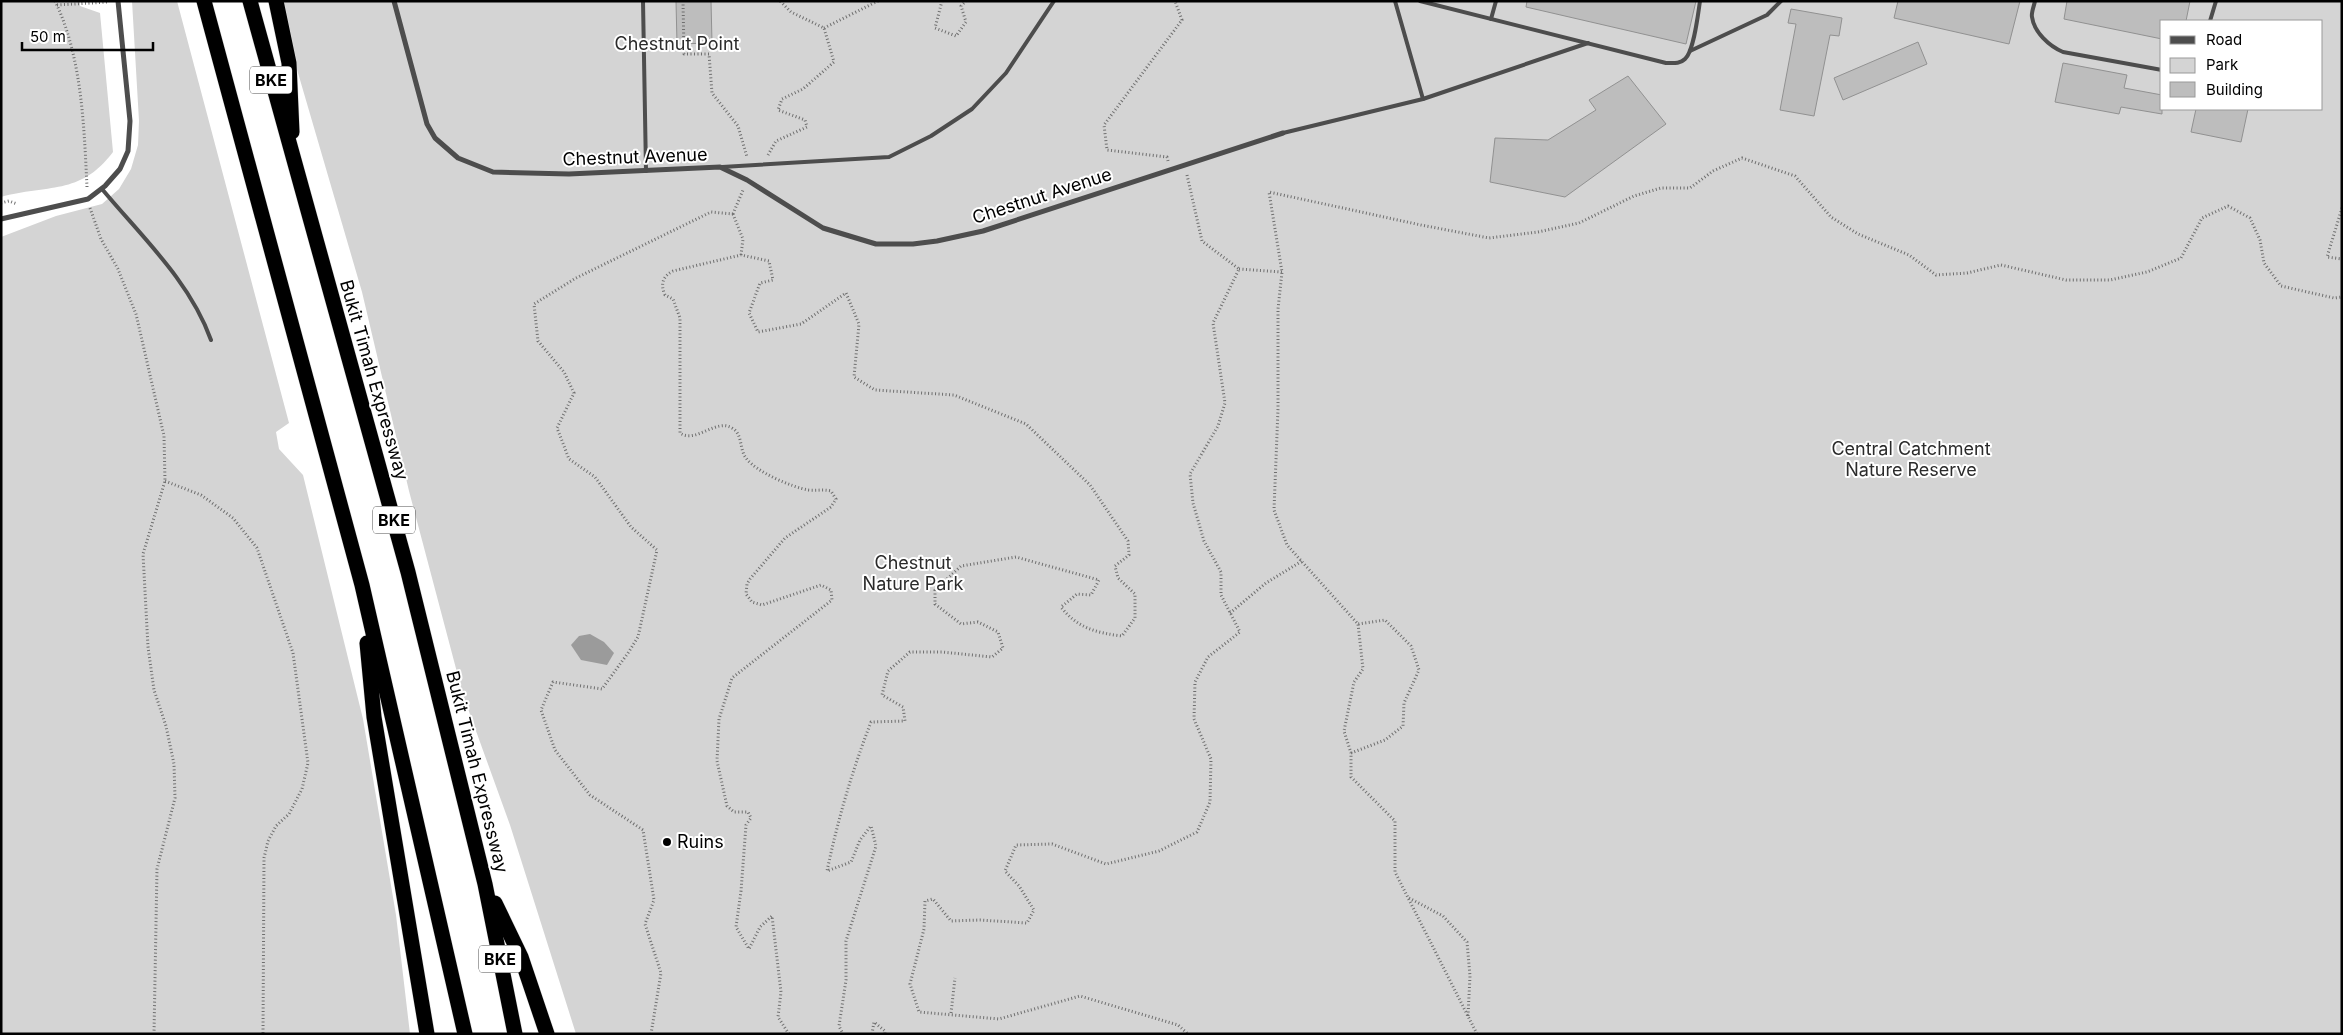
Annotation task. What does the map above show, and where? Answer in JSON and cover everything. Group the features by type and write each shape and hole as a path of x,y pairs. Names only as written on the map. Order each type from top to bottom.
{"highway":[{"name":"BKE","path":"204,1 362,585 465,1034"},
{"name":"Bukit Timah Expressway","path":"250,1 408,572 485,884 515,1034"},
{"path":"276,1 289,63 293,158"},
{"path":"362,585 374,717 427,1034"},
{"path":"485,884 521,957 547,1034"}],"street":[{"path":"1,219 88,199 102,189 120,169 128,151 130,120 118,1"},
{"name":"Chestnut Avenue","path":"394,1 427,124 435,138 458,158 493,172 508,174 720,167 747,180 824,228 876,244 913,244 983,231 1283,133"}],"lane":[{"path":"643,1 646,170"},
{"path":"720,167 889,157 931,136 972,109 1006,73 1054,1"},
{"path":"1395,1 1423,99"},
{"path":"1420,1 1666,63 1678,63 1686,59 1690,51 1700,1"},
{"path":"1491,19 1496,1"},
{"path":"1690,51 1767,15 1781,1"},
{"path":"2035,1 2032,17 2039,32 2053,48 2063,52 2160,70"},
{"path":"2210,20 2216,1"},
{"path":"1283,133 1423,99 1588,43"},
{"path":"102,189 144,236 178,280 205,324 211,340"}],"path":[{"path":"113,1 56,3 76,70 82,104 88,199 101,239 118,268 136,314 164,436 165,481 142,554 148,646 152,673 174,764 174,798 156,869 154,1034"},
{"path":"683,1 684,54 709,54 712,93 738,126 750,166"},
{"path":"763,164 776,141 807,127 805,120 778,110 782,99 803,89 834,62 824,28 791,12 780,1"},
{"path":"824,28 878,1"},
{"path":"942,1 935,28 956,36 966,22 961,6 966,1"},
{"path":"1170,169 1167,157 1107,150 1104,125 1182,20 1175,1"},
{"path":"1476,1034 1395,872 1395,821 1351,777 1351,753 1344,731 1354,682 1363,668 1358,624 1286,544 1274,510 1278,409 1278,309 1282,272 1269,192 1421,226 1489,238 1538,232 1579,223 1634,196 1661,188 1690,188 1713,171 1742,158 1795,176 1831,217 1858,234 1909,255 1936,275 1967,273 2001,265 2066,280 2110,280 2147,272 2181,258 2202,218 2228,206 2250,218 2260,240 2264,263 2281,286 2334,298 2342,297"},
{"path":"1185,164 1202,241 1238,269 1282,272"},
{"path":"742,255 744,239 733,214 747,180"},
{"path":"2342,208 2327,257 2342,259"},
{"path":"651,1034 662,973 645,924 654,900 643,830 590,794 555,750 541,710 553,682 602,689 628,654 638,637 657,550 631,527 595,478 569,459 557,428 574,393 564,372 538,341 534,304 576,278 711,212 733,214"},
{"path":"789,1034 778,1017 781,992 772,916 760,928 749,949 736,928 742,891 746,825 751,818 748,812 734,812 727,806 717,761 719,719 732,678 832,600 832,593 825,585 796,592 762,605 752,602 746,594 746,589 750,579 785,538 831,507 836,499 831,491 810,490 792,486 753,465 742,450 736,432 729,426 720,426 690,436 680,433 680,318 673,299 665,294 662,286 665,277 673,271 742,255 769,261 773,280 760,283 749,313 758,332 801,324 846,293 859,324 854,377 875,390 954,394 1026,424 1090,485 1128,541 1129,555 1115,566 1118,578 1135,594 1135,618 1122,636 1095,632 1069,618 1061,607 1077,594 1091,595 1099,580 1016,557 961,566 935,590 935,604 961,624 978,622 998,632 1003,648 992,657 942,652 910,652 888,671 882,694 903,707 905,721 871,722 849,780 827,870 850,862 860,840 871,826 876,846 846,941 846,980 839,1026 843,1034"},
{"path":"1188,1034 1178,1025 1080,996 999,1019 952,1013 920,1012 910,984 924,929 925,901 933,899 951,920 1026,922 1034,910 1019,886 1005,871 1016,845 1052,844 1106,864 1159,852 1197,832 1210,802 1211,759 1194,718 1195,682 1208,657 1240,632 1220,595 1220,572 1204,541 1193,504 1190,474 1218,426 1225,403 1213,323 1238,269"},
{"path":"165,481 201,494 233,518 258,548 293,653 308,763 302,789 289,814 276,826 268,841 264,858 263,1034"},
{"path":"1230,613 1266,583 1302,561"},
{"path":"1351,753 1385,740 1404,726 1404,703 1419,670 1411,646 1386,620 1358,624"},
{"path":"1408,898 1443,916 1467,942 1470,976 1468,1017"},
{"path":"952,1013 955,978"},
{"path":"872,1034 874,1022 885,1031 885,1034"}],"green space":[{"path":"1,1 80,1 80,6 100,13 113,152 101,166 88,176 75,182 1,197"},
{"path":"132,1 177,1 289,423 276,432 279,449 303,475 363,719 396,915 410,1034 1,1034 1,237 56,216 102,204 119,189 131,169 138,145 139,121"},
{"path":"277,1 2342,1 2342,1034 576,1034 510,825 463,695 409,491 362,292"}],"shaded area":[{"path":"590,634 604,642 614,653 607,665 581,660 571,645 579,636"}],"building":[{"name":"Chestnut Point","path":"676,1 711,1 712,43 677,44"},
{"path":"1527,1 1696,1 1686,44 1526,7"},
{"path":"1898,1 2020,1 2009,44 1894,18"},
{"path":"2067,1 2190,1 2186,20 2160,20 2160,39 2064,19"},
{"path":"1791,9 1842,18 1839,36 1830,35 1814,116 1780,110 1796,24 1788,23"},
{"path":"1918,42 1927,64 1843,100 1834,78"},
{"path":"2063,63 2127,75 2124,88 2160,95 2160,110 2162,110 2162,114 2121,107 2119,114 2055,102"},
{"path":"1628,76 1666,124 1565,197 1490,182 1495,138 1548,140 1596,110 1589,100"},
{"path":"2196,110 2248,110 2241,142 2191,132"}],"place":[{"name":"Ruins","path":"667,842"}],"park label":[{"name":"Central Catchment Nature Reserve","path":"1911,459"},
{"name":"Chestnut Nature Park","path":"913,573"}]}
